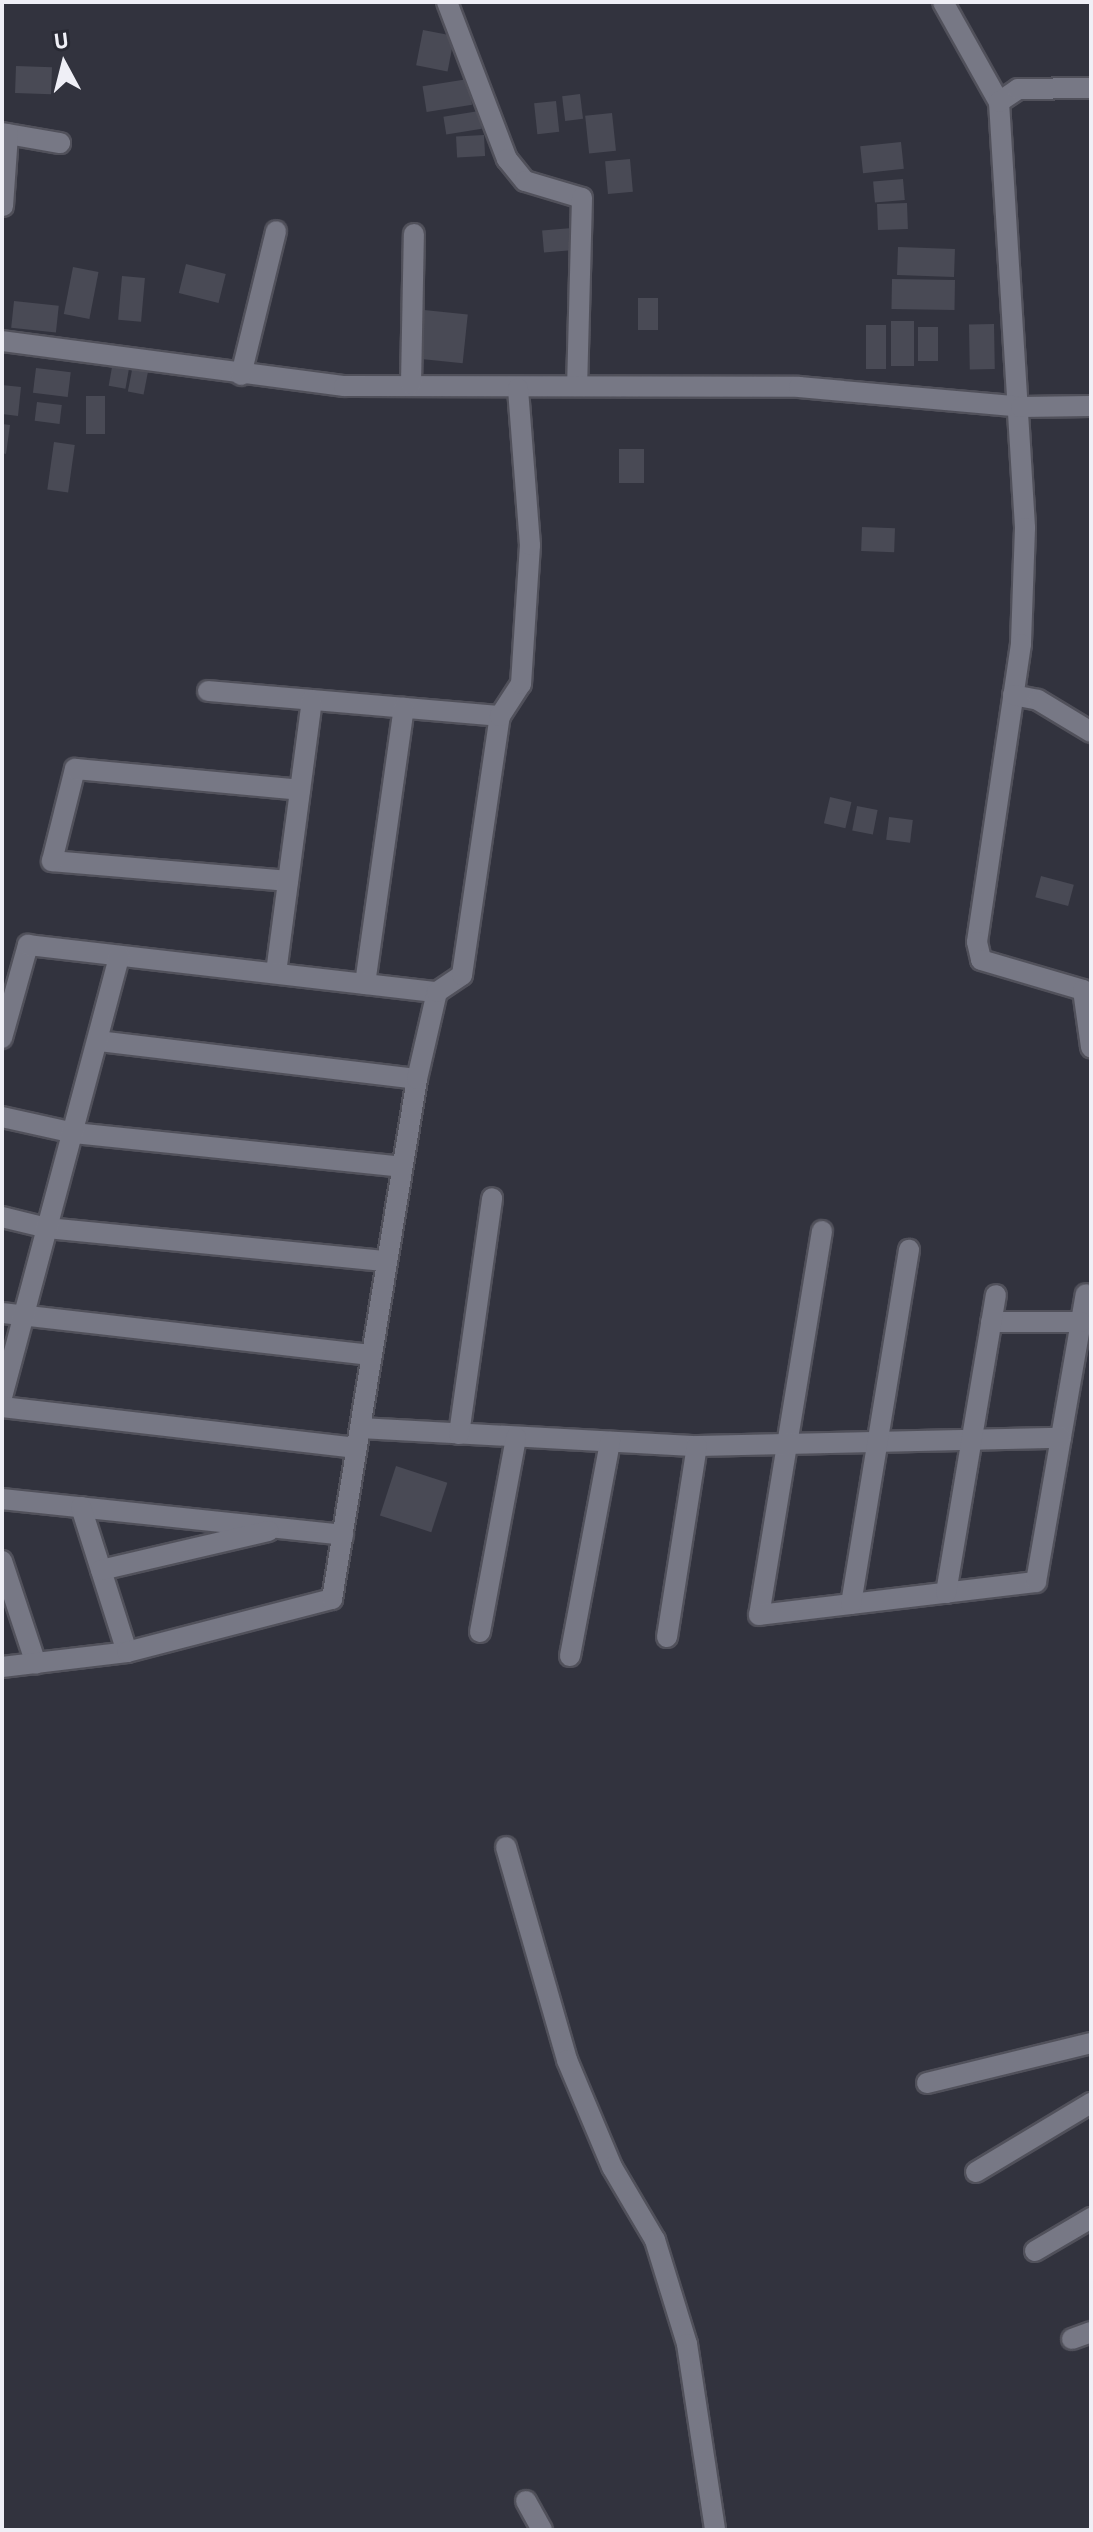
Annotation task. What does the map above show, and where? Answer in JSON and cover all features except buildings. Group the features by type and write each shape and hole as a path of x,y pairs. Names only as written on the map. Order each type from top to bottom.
{"street":[{"path":"447,2 507,159 525,181 582,198 577,383"},
{"path":"943,2 999,102 1021,407 1025,528 1013,695 979,910 981,960 1083,990 1091,1047"},
{"path":"999,102 1018,89 1091,88"},
{"path":"3,206 5,134 60,143"},
{"path":"241,375 276,231"},
{"path":"411,384 414,234"},
{"path":"2,341 241,375 518,388 577,383 799,387 1021,407 1091,406"},
{"path":"3,1030 28,945 437,992 462,975 500,716 521,684 530,545 518,388"},
{"path":"208,691 500,716"},
{"path":"1013,695 1038,700 1091,732"},
{"path":"276,973 312,700"},
{"path":"365,984 404,708"},
{"path":"288,881 52,861 75,769 300,790"},
{"path":"2,1397 12,1316 47,1228 99,1041 119,956"},
{"path":"2,1667 127,1652 332,1599 401,1167 437,992"},
{"path":"99,1041 417,1079"},
{"path":"2,1117 74,1133 401,1167"},
{"path":"459,1434 492,1198"},
{"path":"2,1217 47,1228 386,1261"},
{"path":"822,1231 783,1444 759,1615 1036,1582 1086,1294"},
{"path":"851,1604 909,1250"},
{"path":"946,1593 996,1295"},
{"path":"12,1316 372,1355"},
{"path":"991,1322 1081,1322"},
{"path":"2,1407 359,1438 459,1434 697,1446 1061,1438"},
{"path":"480,1632 516,1437"},
{"path":"570,1656 610,1442"},
{"path":"667,1637 697,1446"},
{"path":"2,1499 343,1535"},
{"path":"81,1507 127,1652"},
{"path":"101,1570 284,1528"},
{"path":"2,1561 36,1664"},
{"path":"506,1847 567,2060 612,2167 655,2240 678,2314 715,2530"},
{"path":"927,2083 1091,2043"},
{"path":"976,2172 1091,2103"},
{"path":"1035,2251 1091,2218"},
{"path":"526,2501 542,2530"}]}
